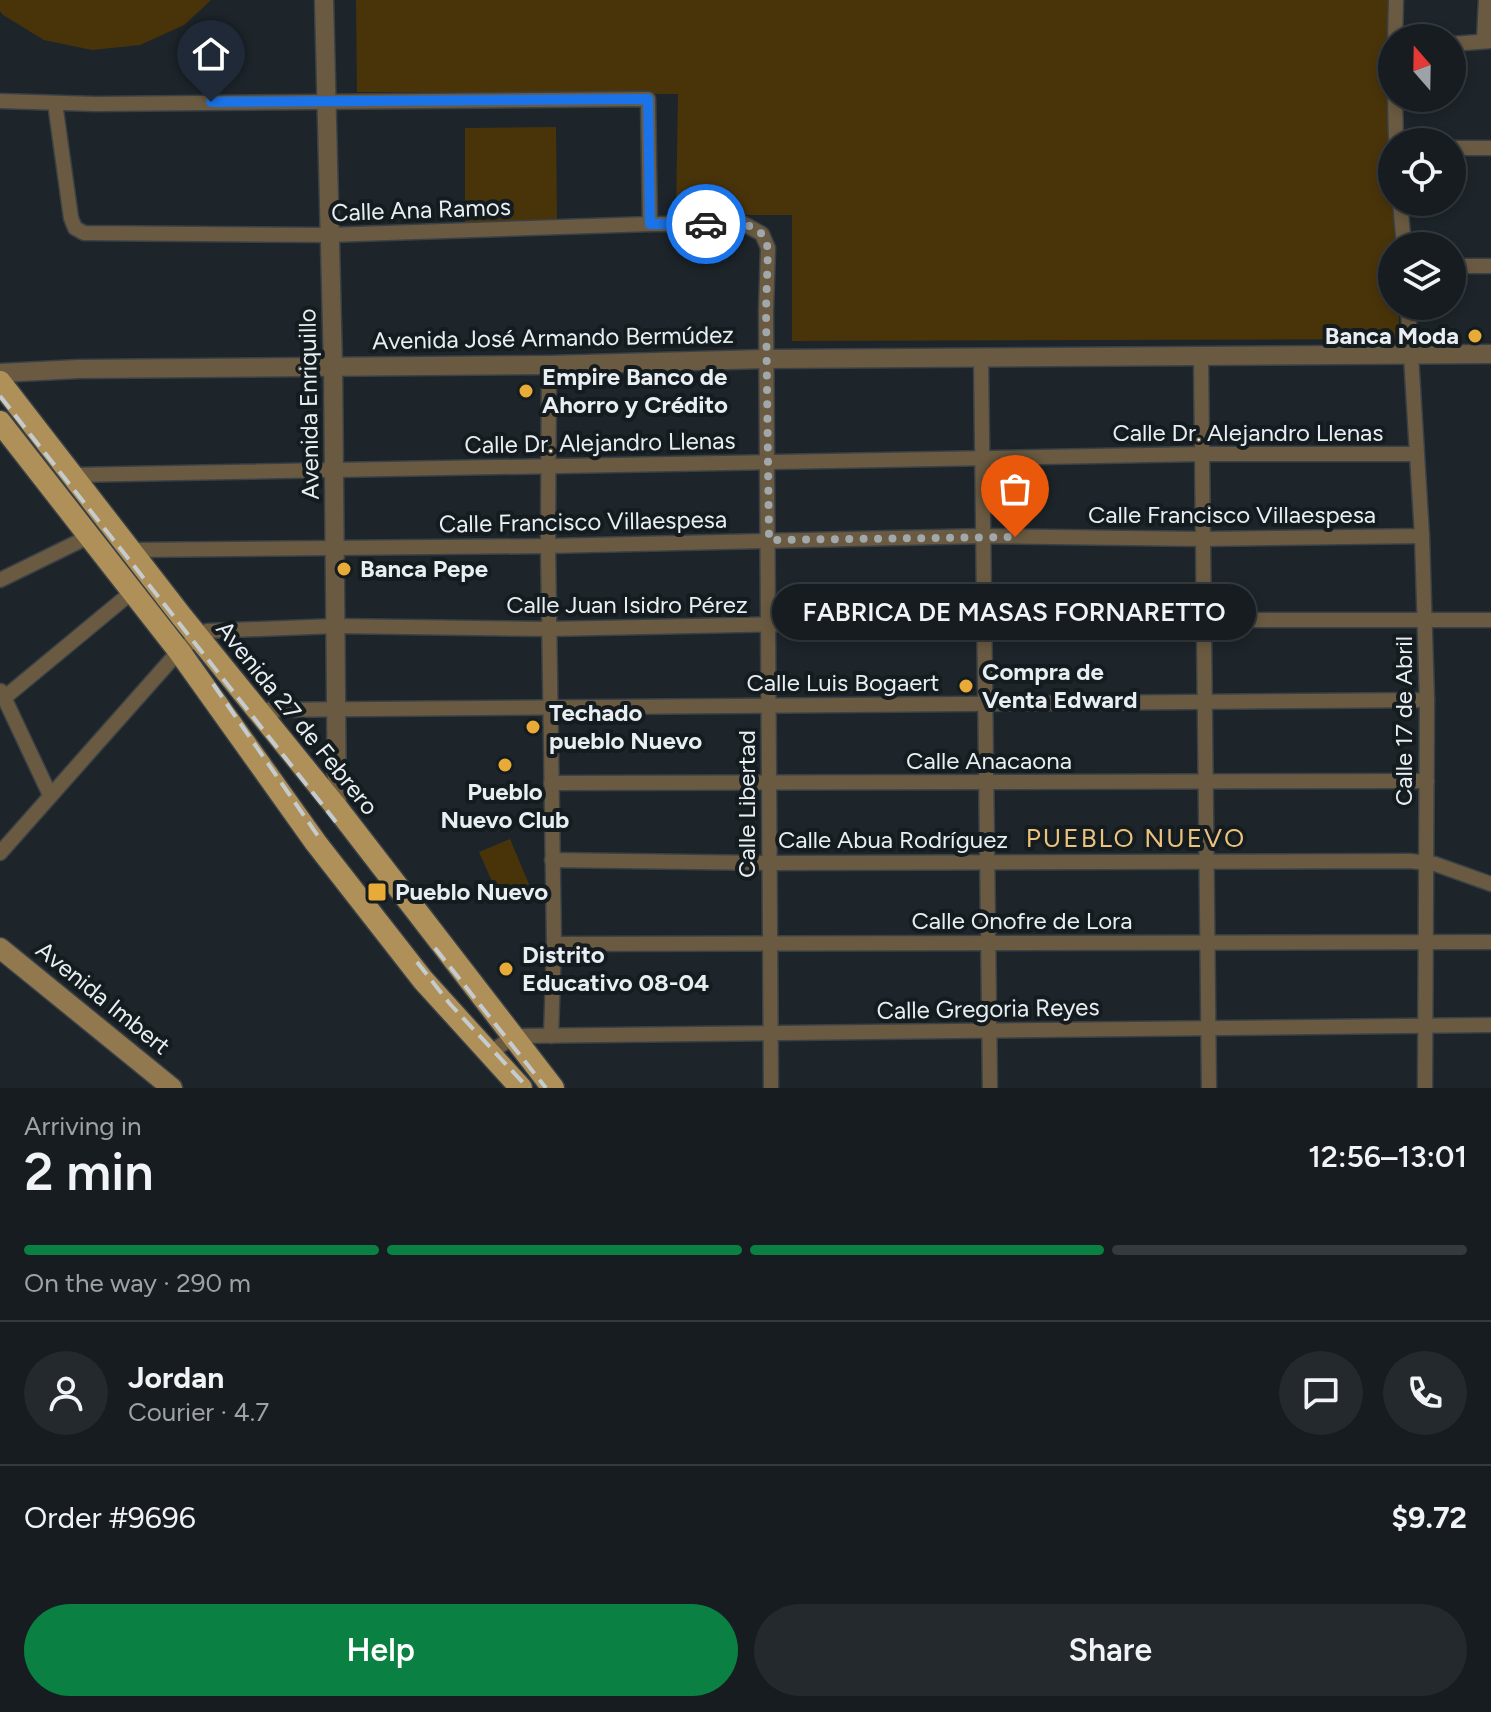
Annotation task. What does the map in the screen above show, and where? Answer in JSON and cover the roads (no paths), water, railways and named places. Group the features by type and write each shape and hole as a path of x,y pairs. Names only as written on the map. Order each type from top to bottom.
{"main road":[{"name":"Avenida 27 de Febrero","path":"0,382 197,636 337,808 553,1088"},
{"name":"Avenida 27 de Febrero","path":"0,422 179,651 316,843 423,980 521,1088"},
{"name":"Avenida Imbert","path":"0,948 172,1088"}],"street":[{"name":"Avenida Enriquillo","path":"324,0 333,365 337,808"},
{"path":"1395,24 1396,0"},
{"path":"1466,43 1487,41 1486,0"},
{"path":"0,101 648,99 650,224"},
{"name":"Calle Ana Ramos","path":"55,103 71,218 79,231 89,233 329,235 650,224 744,224 762,234"},
{"path":"1466,148 1491,148"},
{"name":"Calle Libertad","path":"762,234 768,248 771,1088"},
{"path":"1466,266 1491,266"},
{"name":"Calle 17 de Abril","path":"1409,320 1422,536 1427,700 1425,1088"},
{"name":"Avenida José Armando Bermúdez","path":"0,373 767,359 1491,354"},
{"path":"1201,357 1209,1088"},
{"path":"981,358 990,1088"},
{"path":"549,365 548,546 554,944 551,1036"},
{"name":"Calle Dr. Alejandro Llenas","path":"72,475 1202,454 1416,454"},
{"name":"Calle Francisco Villaespesa","path":"130,550 548,546 984,536 1203,539 1422,536"},
{"path":"0,580 88,537"},
{"path":"50,795 2,694 132,592"},
{"name":"Calle Juan Isidro Pérez","path":"197,636 207,631 336,626 549,629 984,620 1491,620"},
{"path":"0,853 179,651 197,636"},
{"name":"Calle Luis Bogaert","path":"259,710 550,710 1205,700 1427,700"},
{"name":"Calle Anacaona","path":"551,783 1427,781"},
{"name":"Calle Abua Rodríguez","path":"552,860 769,863 1427,862 1491,884"},
{"name":"Calle Onofre de Lora","path":"554,944 1491,942"},
{"name":"Calle Gregoria Reyes","path":"514,1036 1491,1025"},
{"path":"490,1053 514,1036"}],"railway":[{"path":"0,396 336,822"},
{"path":"213,684 318,836"},
{"path":"435,948 546,1088"},
{"path":"417,962 450,1004 528,1088"}],"place":[{"name":"Banca Moda","path":"1475,336"},
{"name":"Empire Banco de Ahorro y Crédito","path":"526,391"},
{"name":"FABRICA DE MASAS FORNARETTO","path":"1015,537"},
{"name":"Banca Pepe","path":"344,569"},
{"name":"Compra de Venta Edward","path":"966,686"},
{"name":"Techado pueblo Nuevo","path":"533,727"},
{"name":"Pueblo Nuevo Club","path":"505,765"},
{"name":"Pueblo Nuevo","path":"377,892"},
{"name":"Distrito Educativo 08-04","path":"506,969"}],"district":[{"name":"PUEBLO NUEVO","path":"1136,838"}]}
